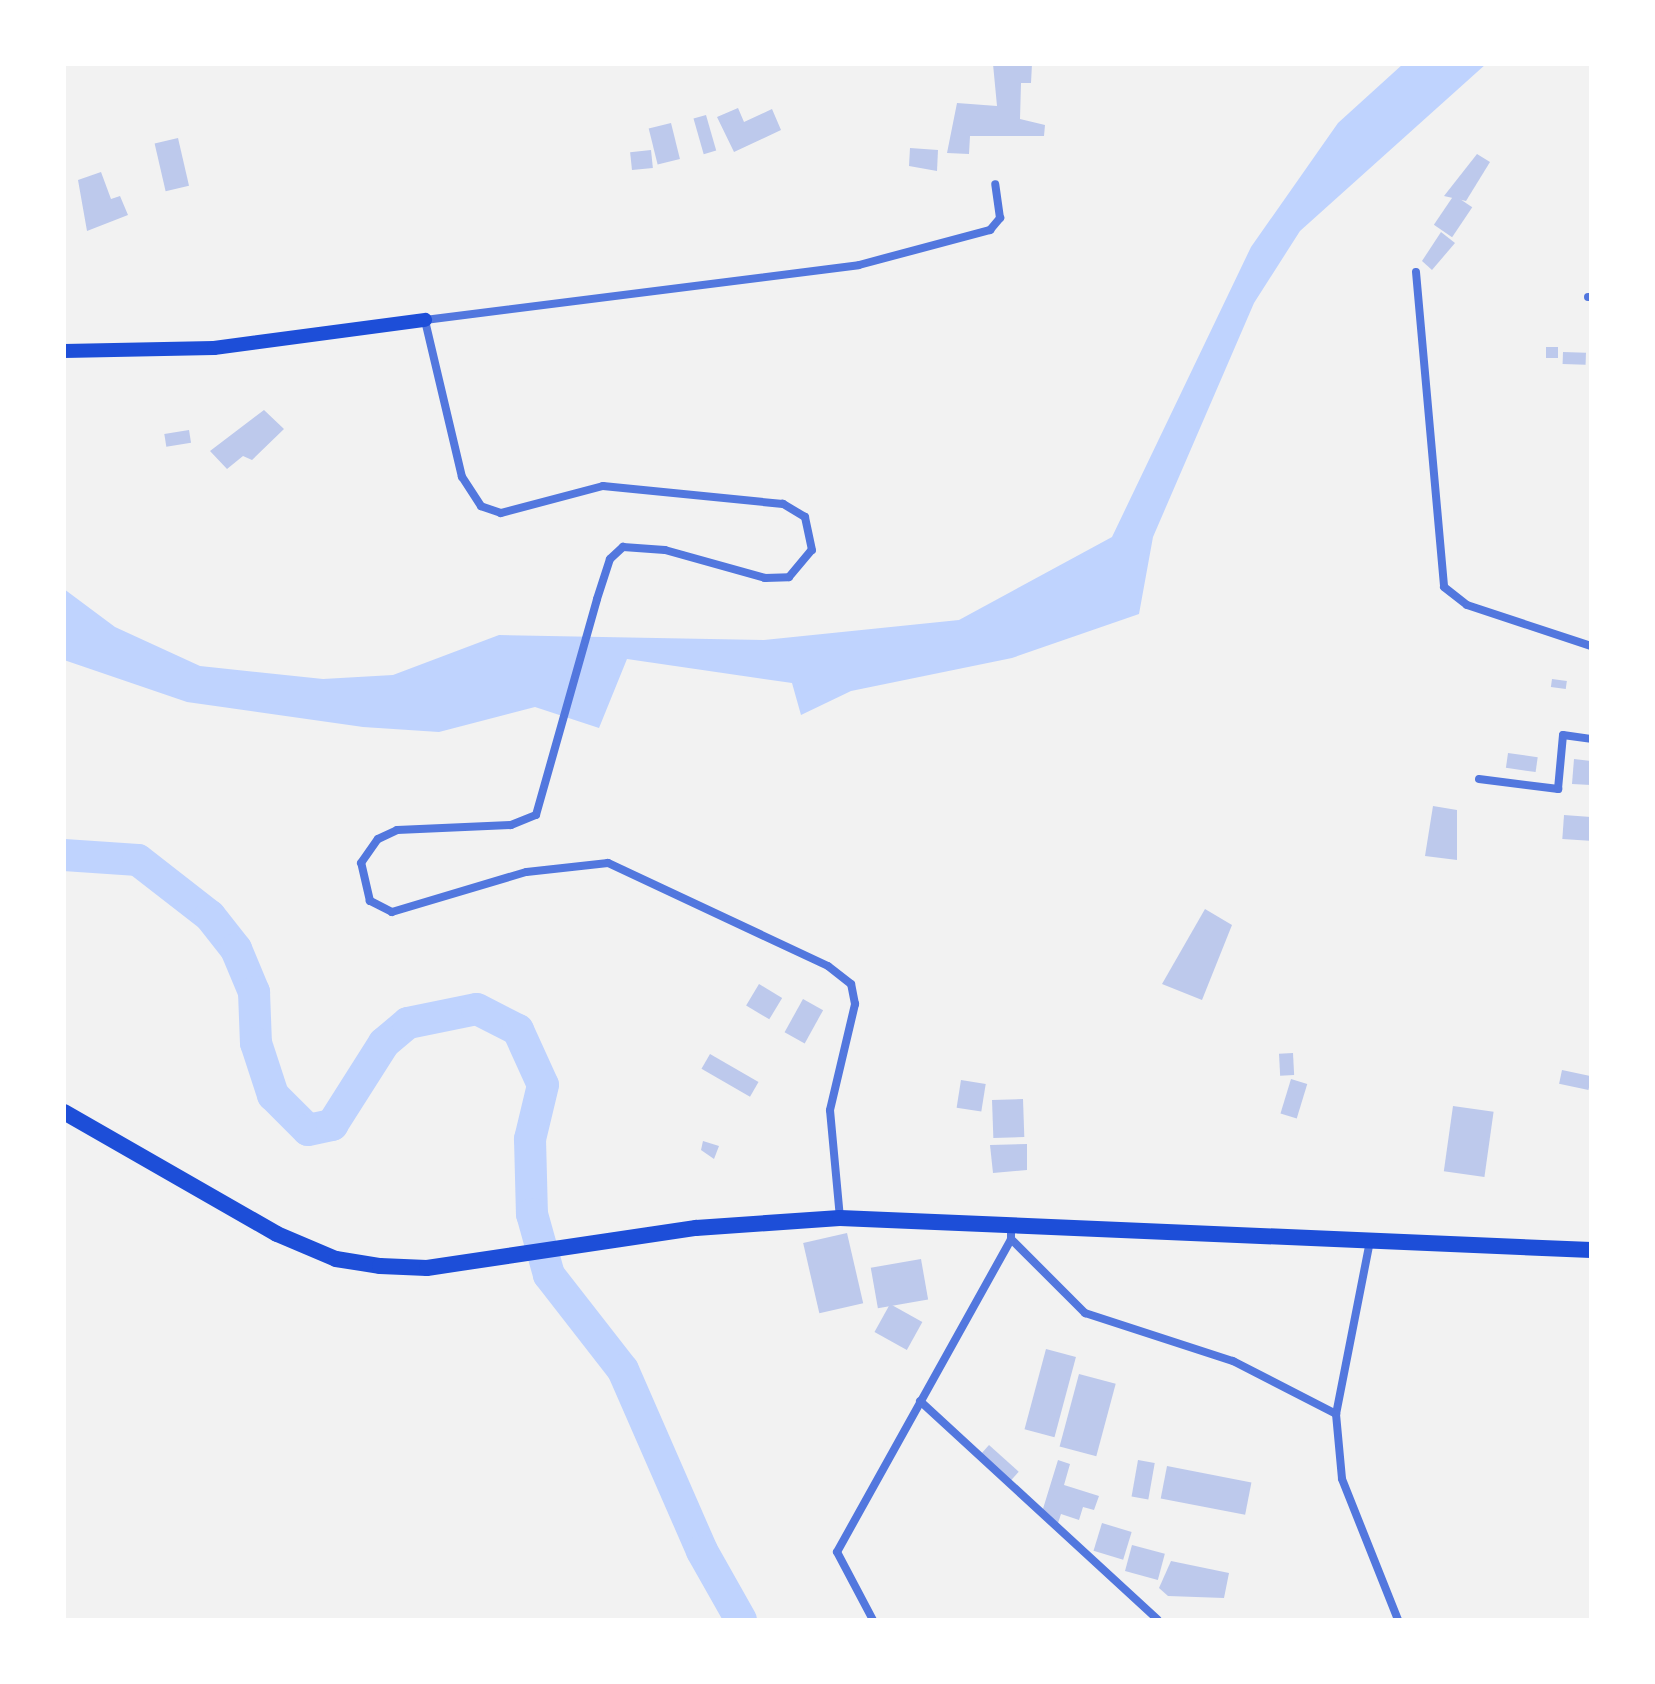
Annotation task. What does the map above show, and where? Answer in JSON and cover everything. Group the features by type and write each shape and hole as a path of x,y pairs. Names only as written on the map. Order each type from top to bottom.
{"main road":[{"path":"64,351 214,348 425,320"},
{"path":"64,1112 277,1234 336,1259 427,1268 696,1228 840,1218 1011,1232 1591,1250"}],"street":[{"path":"840,1218 830,1110 855,1004 851,984 828,966 608,863 526,872 392,912 370,901 361,863 378,839 397,830 526,822 543,804 597,599 610,559 623,547 789,577 812,550 813,535 805,517 783,504 638,487 603,486 501,513 481,506 462,477 425,320 859,265 990,230 1000,218 995,184"},
{"path":"1416,272 1444,587 1467,605 1591,646"},
{"path":"1479,779 1558,789 1563,735 1591,739"},
{"path":"873,1620 837,1552 1011,1232 1085,1313 1233,1361 1336,1414"},
{"path":"1370,1241 1336,1414 1342,1479 1398,1620"},
{"path":"920,1401 1158,1620"}],"water":[{"path":"1403,64 1486,64 1300,231 1254,303 1153,537 1139,614 1012,658 851,691 801,715 792,683 627,659 599,728 535,707 439,732 363,727 187,702 64,660 64,589 115,627 200,666 323,679 393,675 499,635 764,640 959,620 1112,537 1251,247 1338,123"}],"building":[{"path":"993,64 1032,64 1031,83 1021,83 1020,119 1045,125 1044,136 970,136 969,154 947,153 957,103 997,106"},
{"path":"738,108 744,122 772,109 781,130 734,152 717,117"},
{"path":"706,115 716,151 704,154 694,119"},
{"path":"671,123 680,159 658,164 649,129"},
{"path":"178,138 189,186 166,191 155,143"},
{"path":"910,148 938,150 937,171 909,166"},
{"path":"651,150 653,168 632,170 630,152"},
{"path":"1477,154 1490,162 1466,201 1444,196"},
{"path":"101,172 111,199 120,196 128,215 87,231 78,180"},
{"path":"1454,195 1472,207 1452,237 1434,225"},
{"path":"1441,232 1455,243 1432,270 1422,261"},
{"path":"1546,347 1558,347 1558,358 1546,358"},
{"path":"1563,352 1586,353 1586,365 1563,364"},
{"path":"264,410 284,429 252,460 243,456 227,469 210,451"},
{"path":"189,430 191,443 166,447 164,434"},
{"path":"1552,679 1567,681 1566,689 1551,687"},
{"path":"1508,753 1538,757 1536,772 1506,768"},
{"path":"1574,759 1591,761 1591,785 1572,784"},
{"path":"1433,806 1457,810 1457,860 1425,856"},
{"path":"1564,815 1591,817 1589,841 1562,839"},
{"path":"1205,909 1232,925 1202,1000 1162,984"},
{"path":"759,984 782,998 769,1019 746,1005"},
{"path":"803,999 823,1010 805,1043 785,1032"},
{"path":"1293,1053 1294,1075 1280,1076 1279,1054"},
{"path":"710,1054 758,1082 750,1097 702,1069"},
{"path":"1562,1070 1591,1076 1588,1090 1559,1084"},
{"path":"1291,1079 1307,1084 1297,1118 1280,1113"},
{"path":"961,1080 986,1084 981,1112 957,1108"},
{"path":"1023,1099 1024,1137 993,1138 992,1100"},
{"path":"1453,1106 1494,1112 1484,1177 1444,1171"},
{"path":"703,1141 719,1146 714,1159 701,1150"},
{"path":"1027,1144 1027,1170 993,1173 990,1145"},
{"path":"847,1233 863,1303 819,1313 803,1243"},
{"path":"921,1259 928,1299 878,1308 871,1268"},
{"path":"890,1304 922,1322 907,1350 874,1332"},
{"path":"1046,1349 1076,1357 1054,1437 1025,1429"},
{"path":"1079,1374 1116,1384 1096,1456 1060,1446"},
{"path":"989,1445 1019,1472 1010,1481 980,1455"},
{"path":"1058,1460 1070,1464 1064,1485 1099,1496 1094,1510 1083,1507 1079,1520 1061,1514 1057,1526 1042,1512"},
{"path":"1138,1460 1155,1463 1148,1499 1132,1496"},
{"path":"1167,1466 1251,1482 1245,1515 1161,1498"},
{"path":"1102,1523 1132,1532 1123,1560 1094,1551"},
{"path":"1132,1545 1165,1554 1158,1580 1125,1571"},
{"path":"1171,1561 1229,1573 1224,1598 1168,1596 1159,1588"}],"waterway":[{"path":"64,855 138,860 210,916 236,949 254,992 256,1043 273,1095 308,1130 332,1125 384,1043 408,1023 477,1009 518,1030 543,1085 530,1139 532,1214 549,1275 623,1370 702,1551 741,1620"}]}
